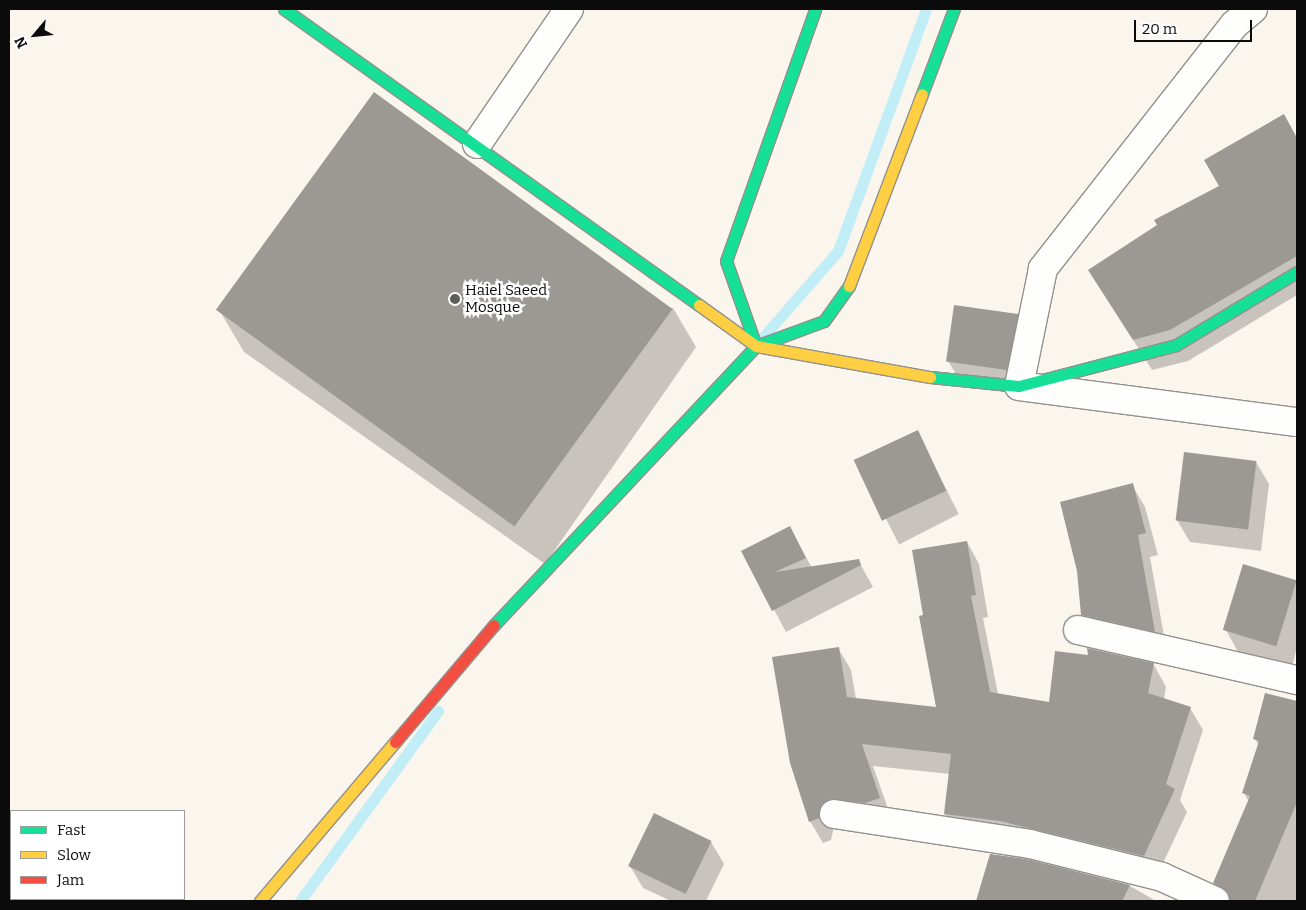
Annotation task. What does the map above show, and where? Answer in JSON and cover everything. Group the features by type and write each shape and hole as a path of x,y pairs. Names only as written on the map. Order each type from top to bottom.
{"main road":[{"path":"284,9 477,144 756,346 965,384 1019,386 1176,345 1297,272"},
{"path":"756,346 726,261 815,9"},
{"path":"260,901 517,598 756,346 824,321 854,278 954,9"}],"street":[{"path":"477,144 568,9"},
{"path":"1253,9 1234,25 1043,269 1019,386 1297,422"},
{"path":"1078,630 1297,680"},
{"path":"834,814 1030,844 1162,877 1215,901"}],"building":[{"name":"Haiel Saeed Mosque","path":"374,92 673,309 514,527 216,310"},
{"path":"1284,114 1297,138 1297,256 1170,330 1133,340 1088,270 1157,225 1154,220 1219,186 1204,160"},
{"path":"954,305 1018,314 1010,370 946,361"},
{"path":"918,430 946,491 882,521 854,460"},
{"path":"1184,452 1256,461 1248,529 1176,520"},
{"path":"1133,483 1146,533 1138,535 1155,632 1081,615 1077,571 1060,502"},
{"path":"790,526 806,558 775,572 859,559 861,565 772,611 741,551"},
{"path":"967,541 976,595 971,596 990,692 1049,702 1055,651 1088,655 1087,648 1154,663 1148,693 1191,707 1166,784 1175,789 1144,856 1000,821 944,814 951,754 862,744 880,798 865,803 829,799 822,805 819,818 809,822 790,763 772,657 839,647 847,697 936,707 919,616 923,615 912,550"},
{"path":"1243,564 1297,580 1276,646 1223,630"},
{"path":"1265,693 1297,701 1297,802 1255,901 1230,901 1227,892 1213,883 1250,796 1242,793 1259,741 1253,739"},
{"path":"654,813 712,841 686,894 628,866"},
{"path":"990,854 1027,859 1130,885 1122,901 976,901"}],"waterway":[{"path":"764,336 838,251 926,9"},
{"path":"300,901 438,711"}],"traffic: fast":[{"path":"284,9 699,305"},
{"path":"756,346 726,261 815,9"},
{"path":"922,94 954,9"},
{"path":"930,377 1019,386 1176,345 1297,272"},
{"path":"494,625 756,346 824,321 849,286"}],"traffic: slow":[{"path":"849,286 922,94"},
{"path":"699,305 756,346 930,377"},
{"path":"260,901 395,742"}],"traffic: jam":[{"path":"395,742 494,625"}],"place":[{"name":"Haiel Saeed Mosque","path":"455,299"}]}
